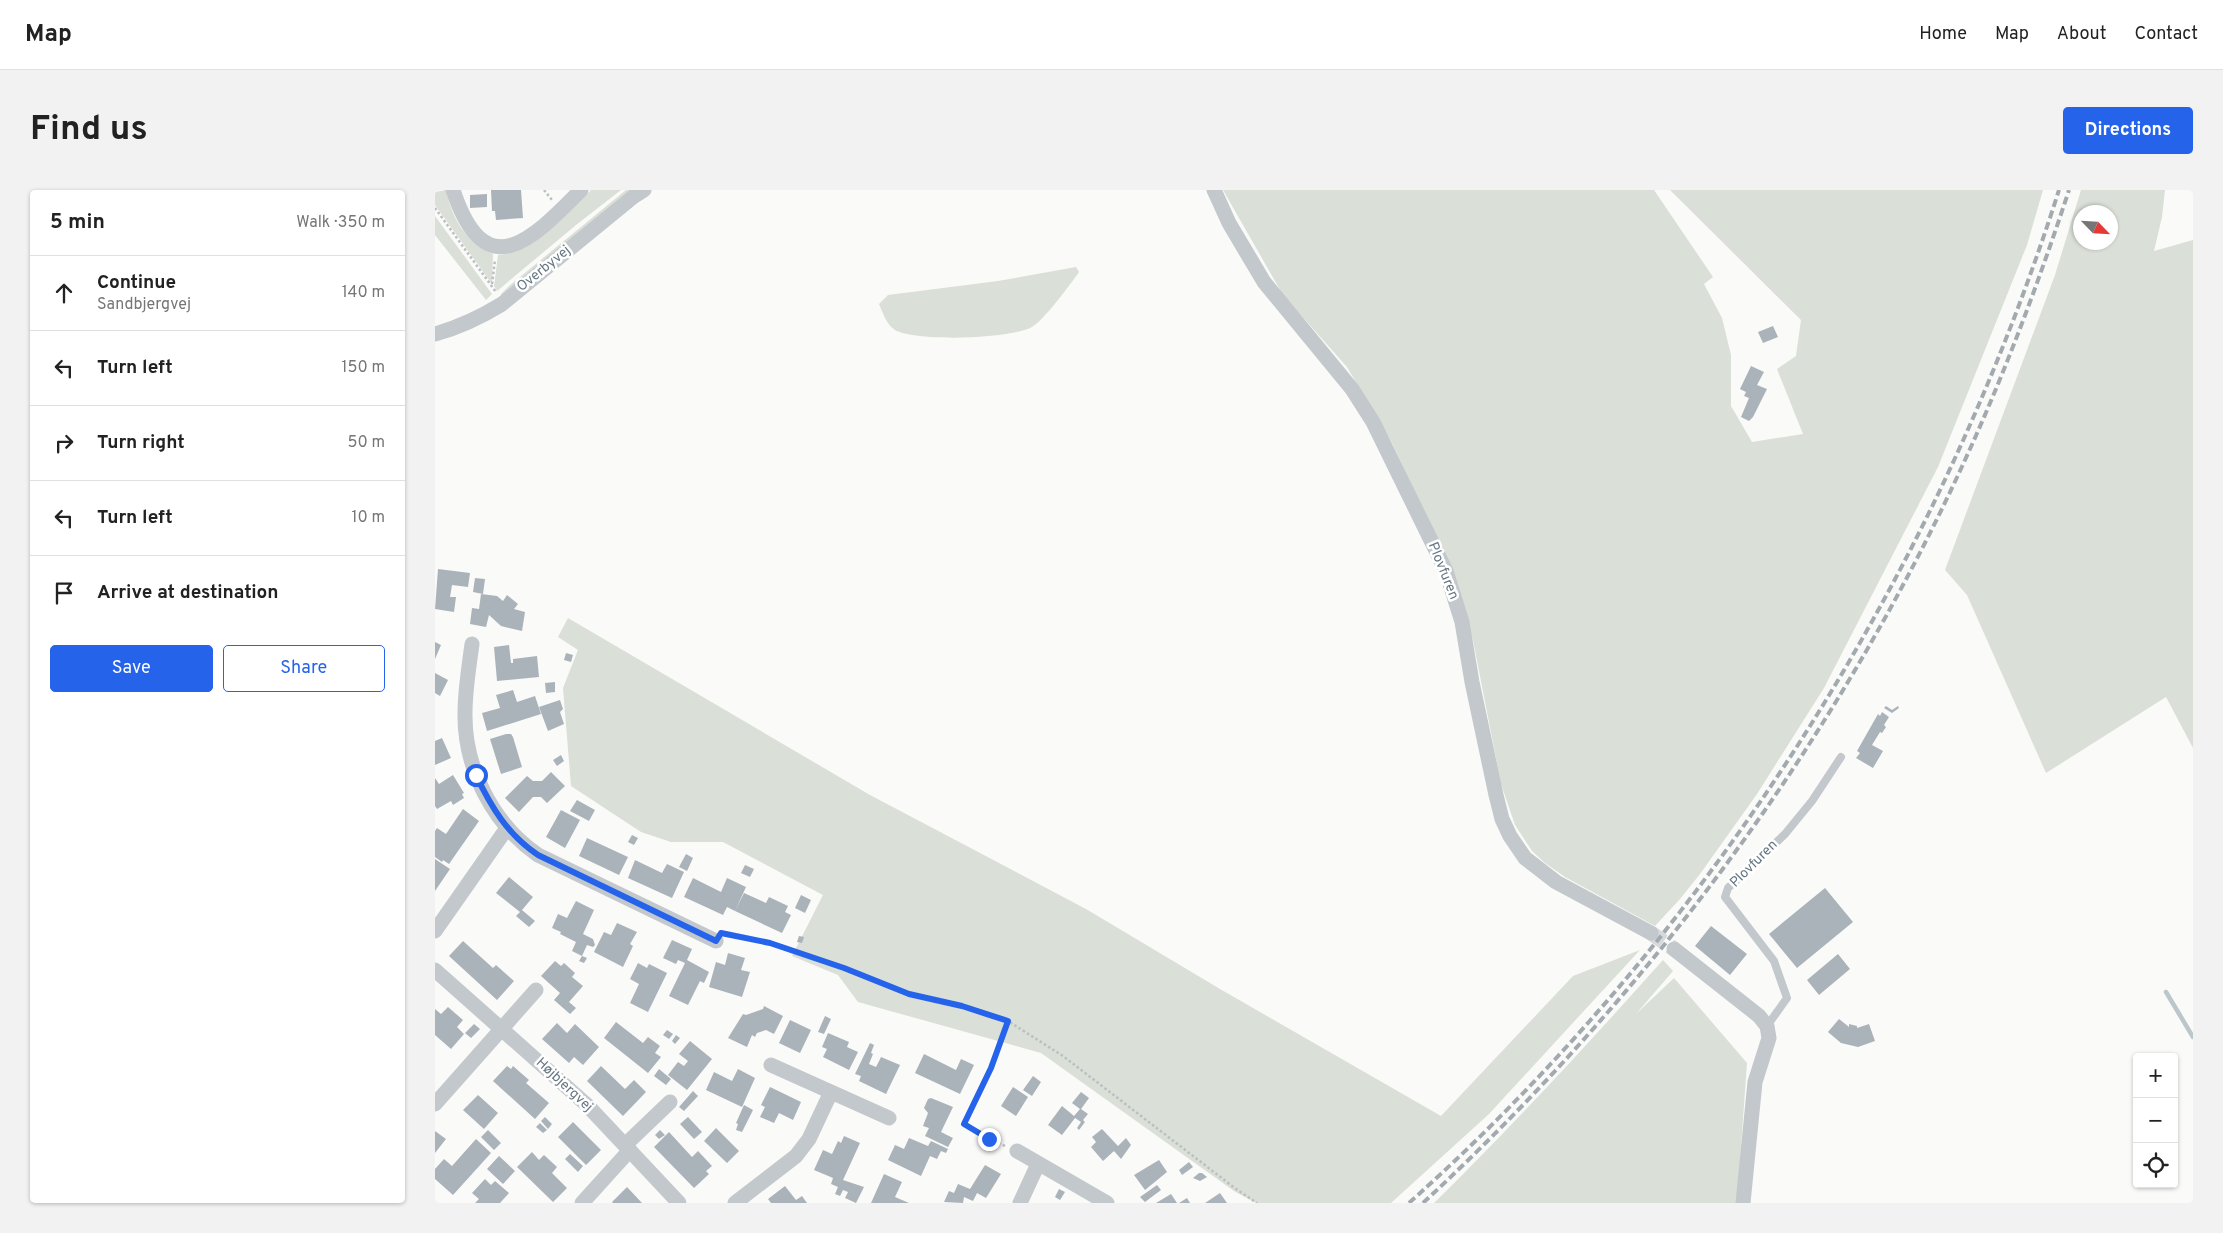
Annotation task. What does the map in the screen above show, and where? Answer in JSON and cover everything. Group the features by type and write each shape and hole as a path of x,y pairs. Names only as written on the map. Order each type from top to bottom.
{"street":[{"path":"457,194 472,233 482,242 496,248 512,246 524,239 554,218 581,190"},
{"name":"Overbyvej","path":"435,334 479,318 502,304 644,190"},
{"name":"Plovfuren","path":"1213,190 1229,223 1263,282 1352,389 1373,422 1446,571 1462,622 1472,682 1496,795 1502,819 1510,836 1525,858 1556,882 1651,933"},
{"path":"472,644 465,715 468,746 479,782 489,803 507,828 525,846 538,855 716,941"},
{"path":"435,931 507,828"},
{"path":"1674,949 1759,1016 1767,1026 1769,1038 1755,1082 1743,1203"},
{"name":"Højbjergvej","path":"435,970 587,1105 679,1203"},
{"path":"435,1104 536,990"},
{"path":"771,1065 889,1118"},
{"path":"735,1203 796,1156 809,1139 831,1092"},
{"path":"582,1203 627,1148 670,1102"},
{"path":"1010,1148 1107,1203"},
{"path":"1020,1203 1038,1164"}],"lane":[{"name":"Plovfuren","path":"1767,1026 1787,998 1774,961 1725,897 1728,888 1785,834 1812,801 1841,757"}],"path":[{"path":"435,208 492,286 502,304"},
{"path":"492,286 496,248"},
{"path":"716,941 721,933 770,943 844,968 909,994 962,1006 1008,1021 1063,1056 1236,1189 1257,1203"},
{"path":"1008,1021 991,1068 964,1124 1010,1148"}],"shaded area":[{"path":"446,190 456,220 475,243 493,254 492,284 435,205 435,192"},
{"path":"591,190 621,190 497,291 494,286 498,255 525,247 537,240 560,221"},
{"path":"626,190 634,190 502,297 501,294 509,286"},
{"path":"1223,190 1654,190 1713,277 1704,284 1722,318 1731,355 1731,406 1752,442 1803,434 1777,369 1796,356 1801,320 1670,190 2043,190 2027,245 1938,467 1824,688 1757,794 1700,874 1655,926 1565,877 1545,863 1532,851 1515,825 1501,784 1473,640 1453,572 1392,443 1347,367 1283,295"},
{"path":"2081,190 2165,190 2162,217 2154,251 2193,240 2193,748 2166,697 2046,773 1967,595 1945,570 2055,275 2073,216 2073,250 2118,250 2118,205 2076,205"},
{"path":"435,216 492,294 486,300 435,235"},
{"path":"1076,267 1079,272 1057,302 1037,323 1021,331 963,338 906,334 895,330 889,325 879,304 888,295 998,281"},
{"path":"568,618 870,795 1086,909 1220,989 1441,1116 1573,976 1640,950 1489,1114 1391,1203 1256,1203 1234,1191 1041,1053 858,1002 838,975 792,956 823,895 723,842 671,842 641,832 571,786 563,688 578,650 558,637"},
{"path":"1663,960 1673,971 1636,1014 1674,978 1747,1063 1737,1203 1434,1203 1493,1144"}],"building":[{"path":"491,190 521,190 523,218 496,220 495,211 492,211"},
{"path":"487,194 487,207 470,208 470,195"},
{"path":"1773,326 1778,337 1763,343 1758,332"},
{"path":"1751,366 1764,372 1757,385 1767,389 1753,417 1749,421 1741,417 1749,398 1744,396 1746,392 1740,389"},
{"path":"438,569 470,573 468,587 452,585 450,597 456,597 454,612 435,609"},
{"path":"475,578 485,579 483,594 473,592"},
{"path":"481,594 497,596 503,601 507,595 518,604 514,609 525,612 522,631 501,626 489,615 486,627 470,624 472,608 479,609"},
{"path":"435,642 441,645 435,659"},
{"path":"509,645 511,663 513,663 513,659 537,656 539,677 497,681 494,647"},
{"path":"566,653 573,655 571,662 564,660"},
{"path":"435,673 448,680 440,696 435,693"},
{"path":"555,682 555,692 546,693 545,683"},
{"path":"513,690 517,702 535,696 541,714 487,731 482,713 500,708 496,695"},
{"path":"560,700 563,709 560,712 564,724 548,731 539,707"},
{"path":"1886,706 1892,710 1898,706 1899,708 1892,713 1884,708"},
{"path":"1882,712 1889,717 1884,725 1886,727 1882,733 1880,732 1872,745 1883,751 1873,768 1856,758 1860,753 1857,751 1878,714 1880,716"},
{"path":"511,734 513,737 522,767 501,774 490,739"},
{"path":"442,738 451,758 435,765 435,741"},
{"path":"561,755 564,761 557,766 553,760"},
{"path":"551,772 565,786 547,803 541,797 533,797 519,812 505,798 527,776 533,781 542,781"},
{"path":"453,775 464,793 462,794 464,798 453,805 451,801 437,809 435,806 435,778 439,784"},
{"path":"577,800 595,810 589,821 570,811"},
{"path":"463,809 479,821 449,864 443,860 442,862 435,857 435,831 437,828 446,834"},
{"path":"561,810 580,820 565,848 546,837"},
{"path":"632,835 638,838 634,845 628,842"},
{"path":"587,838 628,857 619,875 579,856"},
{"path":"686,854 693,858 687,871 679,867"},
{"path":"435,859 450,869 435,891"},
{"path":"635,860 662,873 667,864 684,872 672,898 628,878"},
{"path":"745,865 754,869 750,877 741,873"},
{"path":"509,877 533,897 522,910 535,921 529,927 516,916 520,912 496,893"},
{"path":"693,878 721,892 727,878 746,887 735,911 727,907 723,915 684,897"},
{"path":"1825,888 1853,922 1797,968 1769,934"},
{"path":"744,893 766,903 769,897 788,906 785,912 791,915 782,933 735,911"},
{"path":"801,895 811,900 805,913 795,908"},
{"path":"576,901 594,910 583,934 593,939 595,945 593,947 587,945 582,956 572,951 576,942 552,928 558,914 567,918"},
{"path":"617,923 637,932 630,944 633,946 623,967 594,952 604,932 611,935"},
{"path":"1711,926 1747,954 1730,975 1695,946"},
{"path":"799,936 804,937 802,943 797,942"},
{"path":"672,940 692,949 687,960 709,972 704,983 700,981 688,1005 669,996 685,963 678,960 676,964 663,958"},
{"path":"463,941 493,968 496,965 514,981 497,1000 449,956"},
{"path":"728,953 745,958 741,970 750,972 742,997 709,987 716,962 725,965"},
{"path":"1838,954 1850,969 1819,995 1807,980"},
{"path":"582,956 587,958 584,963 579,961"},
{"path":"555,961 561,966 564,963 575,973 572,977 583,986 569,1002 576,1008 570,1014 554,1000 560,993 541,976"},
{"path":"638,963 647,968 649,964 667,973 648,1012 630,1003 639,984 630,979"},
{"path":"764,1006 783,1016 774,1034 766,1030 757,1033 755,1037 752,1035 747,1047 728,1038 743,1014 746,1015 763,1009"},
{"path":"448,1007 463,1020 457,1027 464,1034 451,1049 435,1035 435,1009 441,1014"},
{"path":"825,1016 831,1019 824,1034 818,1032"},
{"path":"1839,1019 1849,1027 1849,1024 1857,1026 1857,1028 1869,1024 1875,1041 1858,1047 1841,1043 1828,1032"},
{"path":"790,1020 811,1030 800,1053 779,1043"},
{"path":"616,1022 643,1043 648,1037 660,1046 655,1053 661,1057 648,1073 604,1038"},
{"path":"557,1023 567,1033 575,1024 599,1047 583,1065 574,1057 569,1063 542,1039"},
{"path":"474,1024 480,1029 471,1038 465,1033"},
{"path":"667,1030 673,1034 669,1039 663,1035"},
{"path":"828,1033 849,1042 847,1047 858,1052 849,1070 823,1057 827,1049 822,1047"},
{"path":"676,1035 680,1038 675,1044 672,1041"},
{"path":"690,1041 712,1059 687,1090 668,1075 678,1062 684,1066 688,1061 679,1054"},
{"path":"870,1043 874,1045 869,1064 876,1067 881,1057 900,1065 886,1094 859,1081 861,1076 855,1074"},
{"path":"924,1054 956,1070 961,1059 974,1065 960,1094 915,1073"},
{"path":"507,1066 511,1069 513,1066 529,1080 526,1083 549,1103 535,1119 493,1081"},
{"path":"601,1066 625,1089 634,1080 646,1092 623,1116 587,1081"},
{"path":"659,1069 671,1079 666,1085 654,1076"},
{"path":"738,1069 755,1078 742,1107 706,1090 714,1072 732,1081"},
{"path":"1033,1076 1041,1082 1032,1096 1023,1090"},
{"path":"770,1087 801,1102 793,1120 779,1113 774,1123 760,1117 765,1107 761,1105"},
{"path":"1013,1087 1028,1097 1016,1116 1001,1106"},
{"path":"693,1091 698,1096 684,1111 679,1107"},
{"path":"1081,1092 1089,1098 1081,1109 1088,1114 1083,1120 1085,1122 1079,1130 1077,1128 1081,1122 1075,1118 1062,1135 1048,1125 1062,1106 1074,1116 1080,1109 1072,1103"},
{"path":"478,1095 498,1113 484,1129 463,1110"},
{"path":"931,1098 953,1107 941,1132 953,1138 948,1147 925,1136 929,1128 923,1126 928,1113 924,1108 928,1099"},
{"path":"744,1105 753,1110 742,1132 736,1130 738,1124 736,1123"},
{"path":"545,1117 552,1124 548,1129 541,1121"},
{"path":"688,1117 702,1132 694,1139 680,1124"},
{"path":"573,1122 601,1150 586,1165 558,1137"},
{"path":"540,1123 547,1130 543,1133 536,1127"},
{"path":"716,1128 739,1151 727,1163 704,1141"},
{"path":"1102,1129 1118,1146 1126,1138 1131,1145 1121,1159 1114,1151 1103,1161 1091,1147 1096,1142 1092,1137"},
{"path":"488,1130 501,1143 494,1150 481,1137"},
{"path":"660,1130 665,1135 659,1139 655,1135"},
{"path":"435,1131 446,1139 435,1153"},
{"path":"669,1132 692,1157 698,1151 712,1166 706,1171 709,1174 694,1188 654,1147"},
{"path":"844,1136 860,1143 843,1180 864,1187 856,1203 845,1198 848,1192 843,1190 840,1196 835,1194 838,1187 831,1184 833,1178 814,1170 823,1150 832,1154 838,1141 841,1143"},
{"path":"909,1138 928,1146 931,1141 948,1149 946,1153 941,1151 937,1159 930,1156 921,1176 888,1160 895,1145 904,1149"},
{"path":"476,1139 491,1153 453,1195 435,1179 435,1169 444,1159 452,1166"},
{"path":"532,1152 539,1160 544,1155 557,1167 552,1173 567,1188 553,1202 517,1167"},
{"path":"570,1154 583,1166 578,1172 565,1159"},
{"path":"499,1156 515,1171 503,1184 487,1169"},
{"path":"1159,1160 1167,1172 1145,1190 1134,1175"},
{"path":"1189,1162 1193,1167 1182,1175 1179,1170"},
{"path":"985,1165 1001,1174 986,1198 977,1193 973,1201 964,1197 963,1203 944,1202 949,1191 954,1193 958,1184 970,1189"},
{"path":"1199,1173 1207,1177 1200,1181 1193,1178"},
{"path":"884,1174 902,1182 895,1197 909,1203 871,1203"},
{"path":"485,1179 491,1185 495,1181 509,1193 500,1203 475,1203 479,1199 472,1193"},
{"path":"1157,1185 1161,1190 1145,1202 1140,1197"},
{"path":"785,1186 796,1200 802,1196 807,1203 771,1203 768,1199"},
{"path":"627,1187 642,1203 612,1202"},
{"path":"1059,1189 1065,1192 1060,1200 1055,1197"},
{"path":"1220,1193 1227,1203 1205,1203"},
{"path":"1171,1194 1177,1203 1156,1203"},
{"path":"1187,1198 1190,1203 1179,1203"}],"waterway":[{"path":"2166,992 2193,1037"}],"tunnel":[{"path":"1651,933 1674,949"}],"railway":[{"path":"1409,1203 1519,1098 1621,985 1715,866 1801,740 1879,609 1948,473 2008,333 2059,190"},
{"path":"1423,1203 1512,1116 1597,1025 1676,929 1751,830 1820,726 1884,620 1942,509 2003,371 2033,294 2069,190"}],"route":[{"path":"476,775 489,803 507,828 525,846 538,855 716,941 721,933 770,943 844,968 909,994 962,1006 1008,1021 991,1068 964,1124 989,1139"}]}
